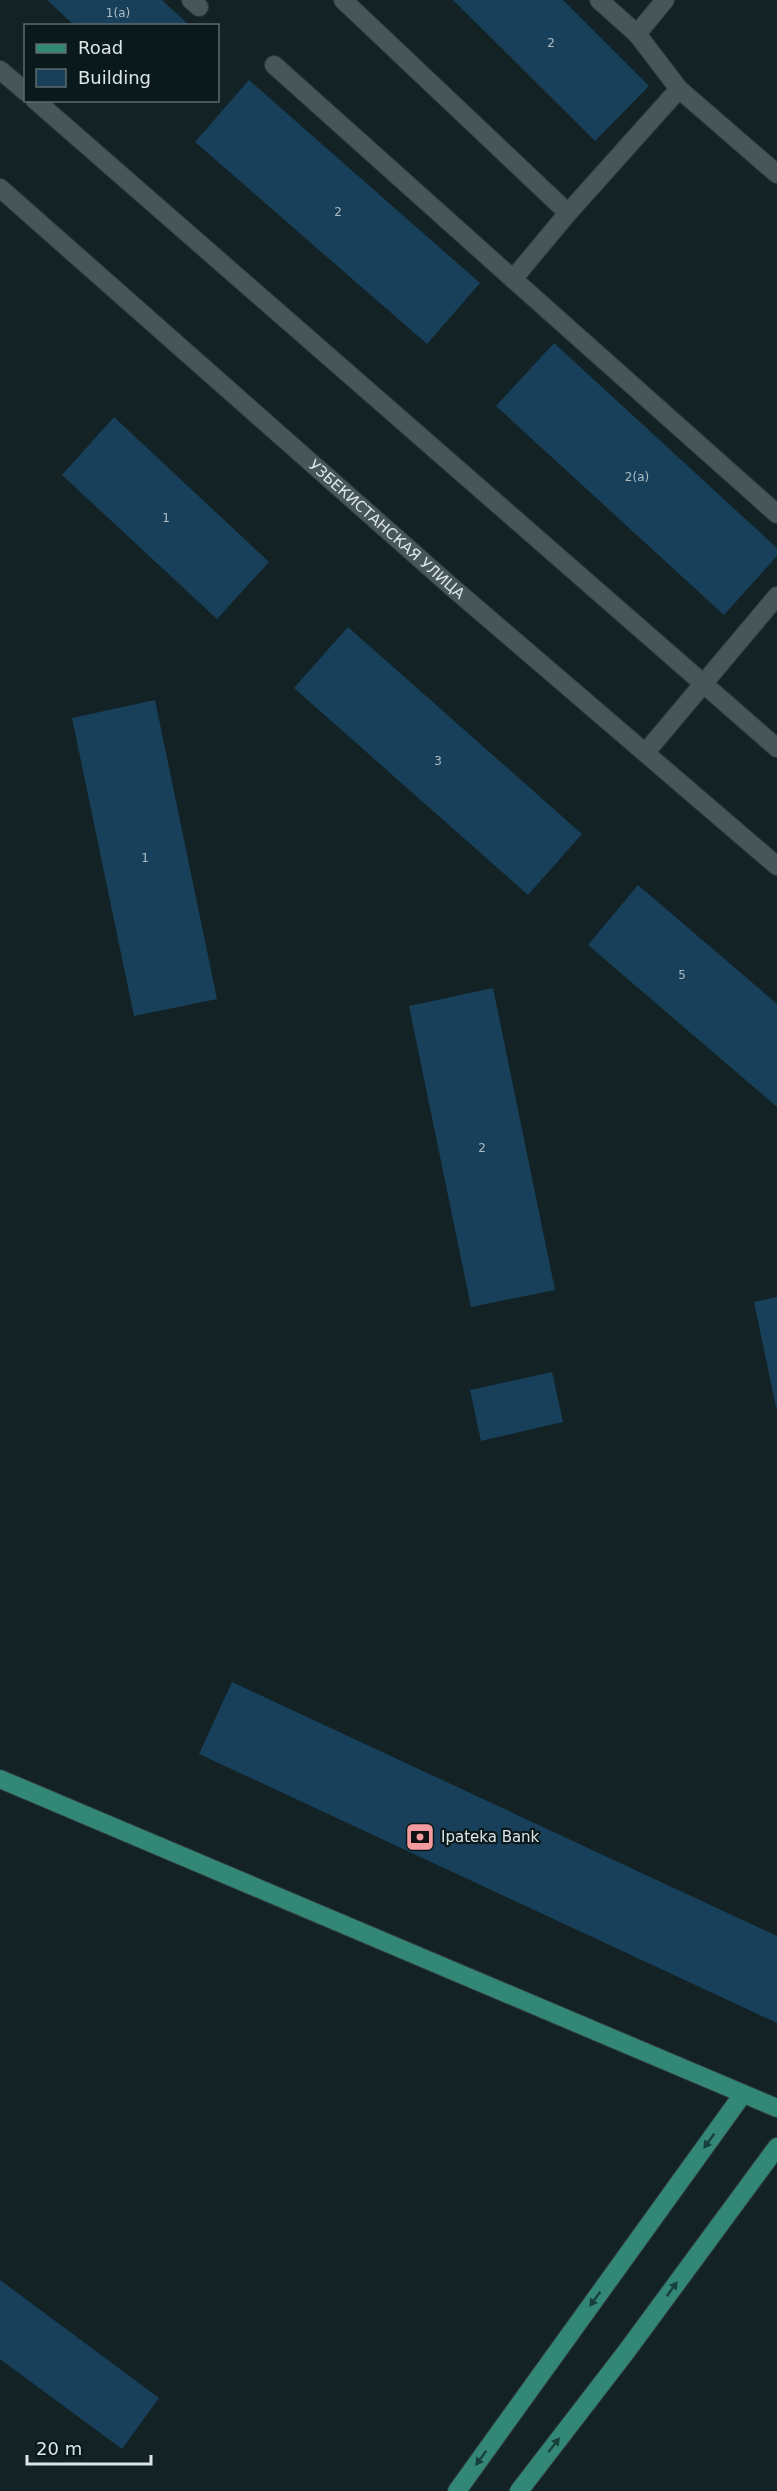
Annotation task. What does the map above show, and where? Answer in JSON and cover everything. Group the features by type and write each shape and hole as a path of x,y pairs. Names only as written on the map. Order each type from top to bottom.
{"main road":[{"path":"343,0 568,213"},
{"path":"599,0 637,33 680,89 777,174"},
{"path":"637,33 664,0"},
{"path":"274,65 777,514"},
{"path":"0,70 24,90"},
{"path":"513,279 568,213 680,89"},
{"path":"37,102 777,748"},
{"name":"УЗБЕКИСТАНСКАЯ УЛИЦА","path":"0,188 453,588 777,866"},
{"path":"646,752 702,682 777,596"},
{"path":"0,1779 777,2108"},
{"path":"457,2491 743,2094"},
{"path":"519,2491 626,2352 777,2147"}],"building":[{"path":"47,0 162,0 188,24 73,24"},
{"path":"453,0 563,0 649,86 595,141"},
{"path":"249,80 480,283 427,344 195,142"},
{"path":"554,343 777,548 777,556 724,615 496,406"},
{"path":"114,417 269,562 217,619 62,475"},
{"path":"348,627 582,834 528,895 294,688"},
{"path":"155,700 217,999 134,1016 72,718"},
{"path":"638,885 777,1004 777,1107 588,945"},
{"path":"493,988 555,1290 471,1307 409,1006"},
{"path":"777,1297 777,1407 776,1407 754,1302"},
{"path":"552,1372 563,1422 481,1441 470,1390"},
{"path":"232,1682 777,1936 777,2023 199,1754"},
{"path":"0,2280 159,2398 122,2449 0,2359"}],"place":[{"name":"Ipateka Bank","path":"420,1837"}]}
